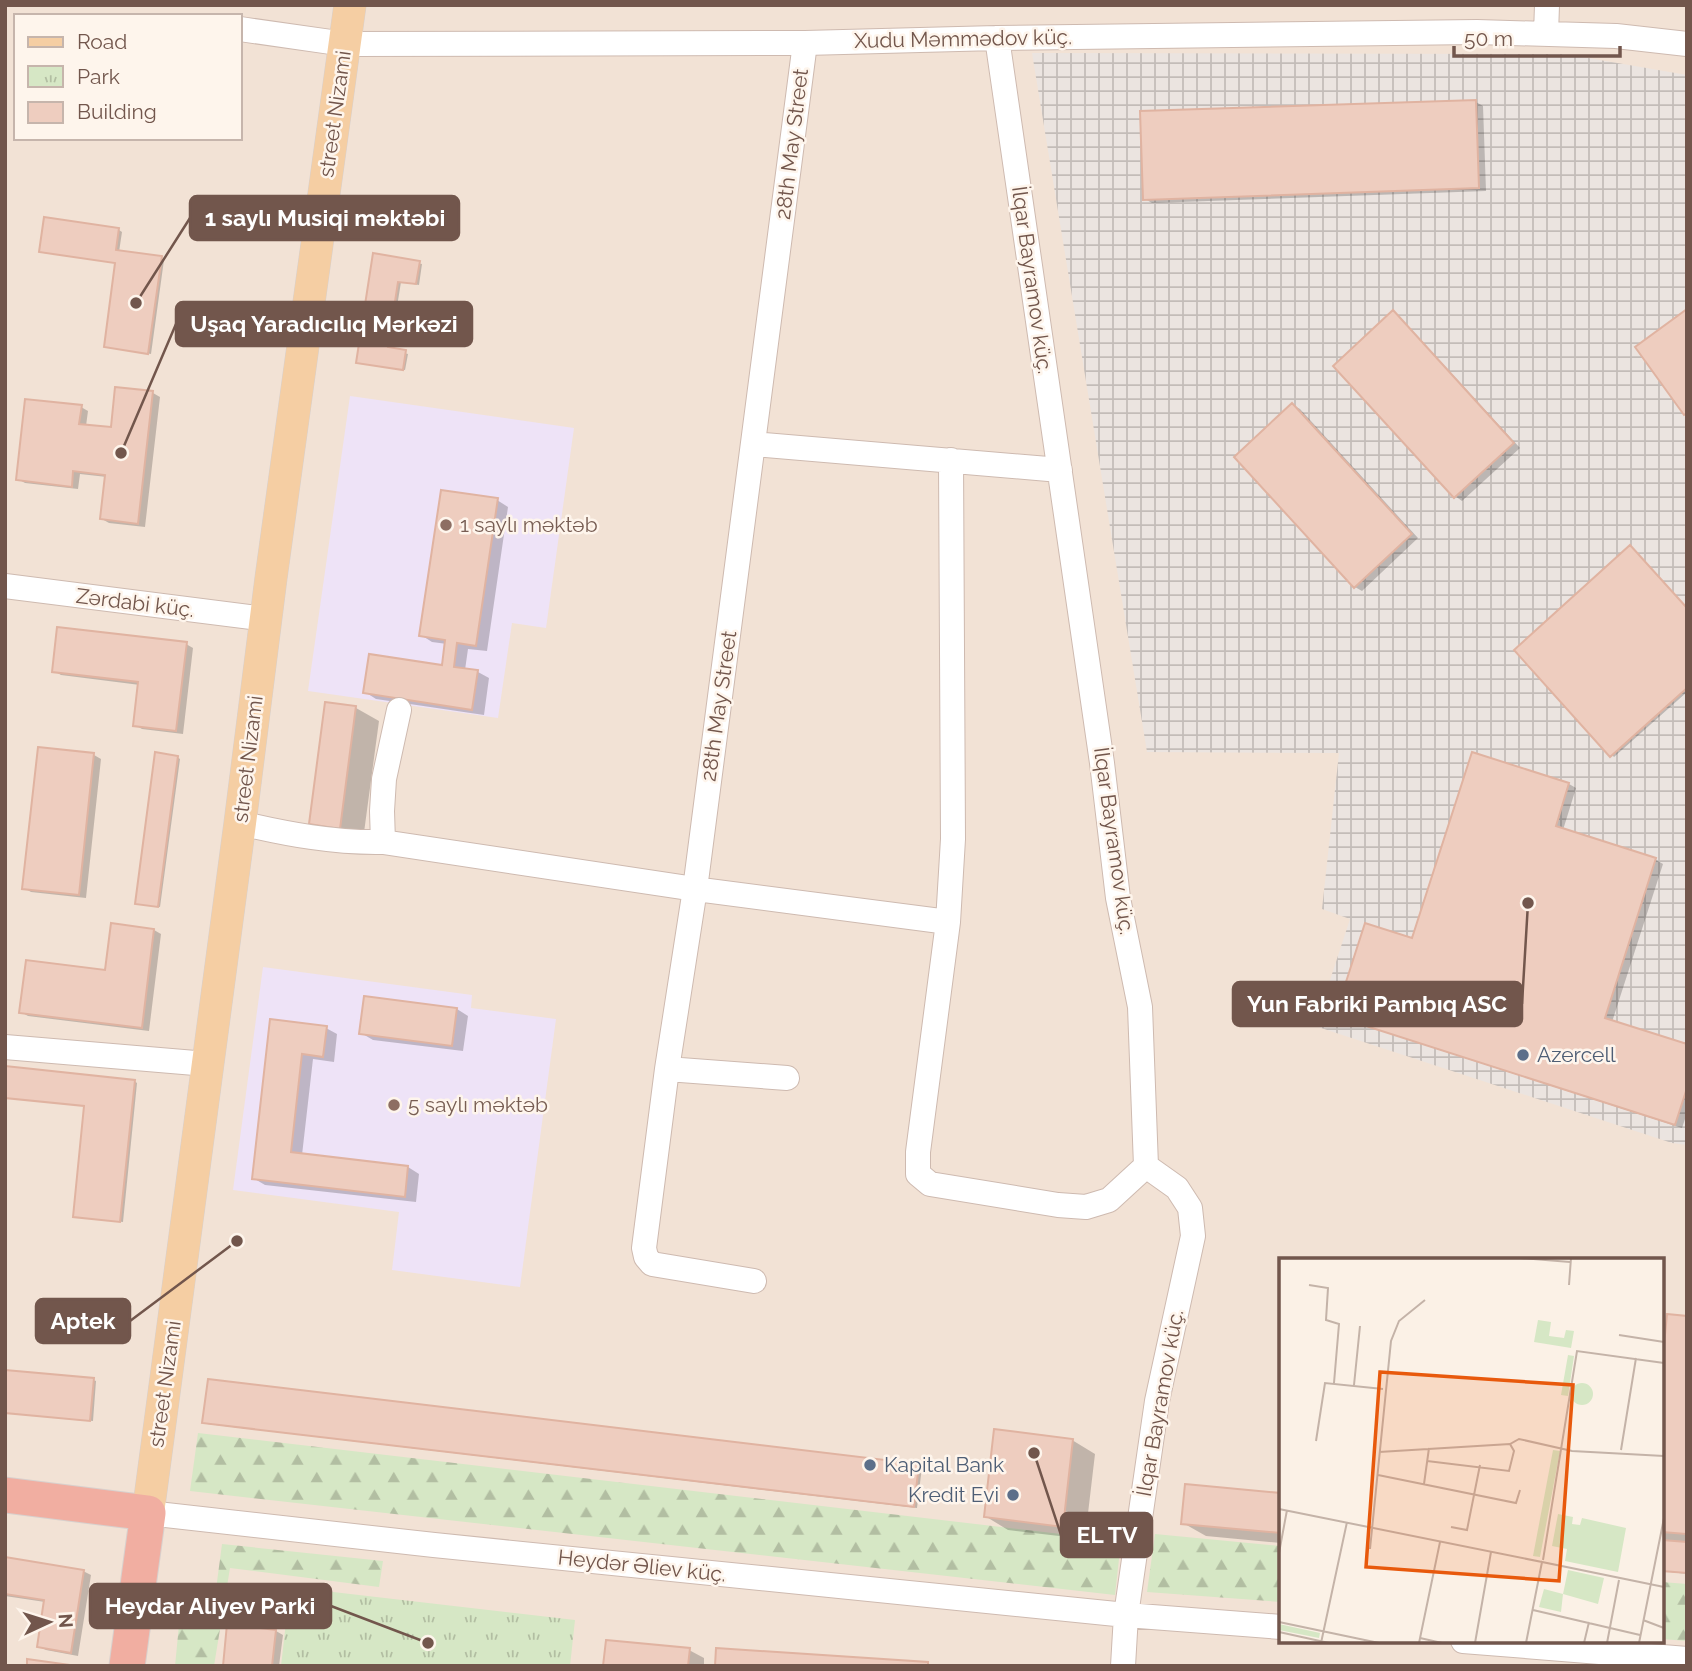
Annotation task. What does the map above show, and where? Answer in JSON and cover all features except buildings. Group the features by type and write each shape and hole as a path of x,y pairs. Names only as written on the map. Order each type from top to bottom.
{"highway":[{"name":"Heydər Əliev küç.","path":"5,1495 148,1513"},
{"path":"127,1666 148,1513"}],"main road":[{"name":"street Nizami","path":"148,1513 350,5"}],"street":[{"path":"1546,34 1547,5"},
{"name":"Xudu Məmmədov küç.","path":"242,29 345,44 805,43 1476,32 1616,36 1687,44"},
{"name":"İlqar Bayramov küç.","path":"997,38 1102,762 1118,898 1140,1007 1146,1166 1177,1188 1184,1198 1190,1208 1193,1236 1157,1401 1126,1615 1123,1666"},
{"name":"28th May Street","path":"754,1281 652,1264 646,1257 644,1248 667,1069 695,889 805,43"},
{"path":"754,444 1060,470"},
{"path":"951,460 953,839 948,922 918,1152 918,1174 930,1184 1058,1205 1086,1207 1109,1200 1146,1166"},
{"name":"Zərdabi küç.","path":"5,586 266,619"},
{"path":"383,842 384,779 398,710"},
{"path":"240,823 323,839 356,843 383,842 695,889 948,922"},
{"path":"5,1046 207,1064"},
{"path":"667,1069 788,1079"},
{"name":"Heydər Əliev küç.","path":"148,1513 434,1545 1126,1615 1279,1627"},
{"path":"1488,1643 1687,1659"}],"shaded area":[{"path":"5,5 1687,5 1687,1666 5,1666"},
{"path":"1032,53 1565,54 1687,75 1687,1145 1672,1143 1315,1026 1350,919 1322,909 1339,753 1147,752"},
{"name":"1 saylı məktəb","path":"350,396 574,428 546,628 512,623 498,718 308,691"},
{"name":"5 saylı məktəb","path":"263,967 472,995 471,1008 556,1019 520,1287 392,1270 399,1212 233,1190"}],"green space":[{"path":"198,1433 1121,1541 1115,1595 190,1491"},
{"path":"1155,1534 1279,1546 1279,1602 1147,1592"},
{"path":"222,1544 383,1561 379,1587 230,1568 214,1666 175,1666 182,1594 215,1597"},
{"path":"1664,1582 1687,1584 1687,1641 1664,1639"},
{"path":"290,1587 575,1620 570,1666 281,1666"}],"place":[{"name":"1 saylı Musiqi məktəbi","path":"136,303"},
{"name":"Uşaq Yaradıcılıq Mərkəzi","path":"121,453"},
{"name":"1 saylı məktəb","path":"446,525"},
{"name":"Yun Fabriki Pambıq ASC","path":"1528,903"},
{"name":"Azercell","path":"1523,1055"},
{"name":"5 saylı məktəb","path":"394,1105"},
{"name":"Aptek","path":"237,1241"},
{"name":"EL TV","path":"1034,1453"},
{"name":"Kapital Bank","path":"870,1465"},
{"name":"Kredit Evi","path":"1013,1495"},
{"name":"Heydar Aliyev Parki","path":"428,1643"}]}
